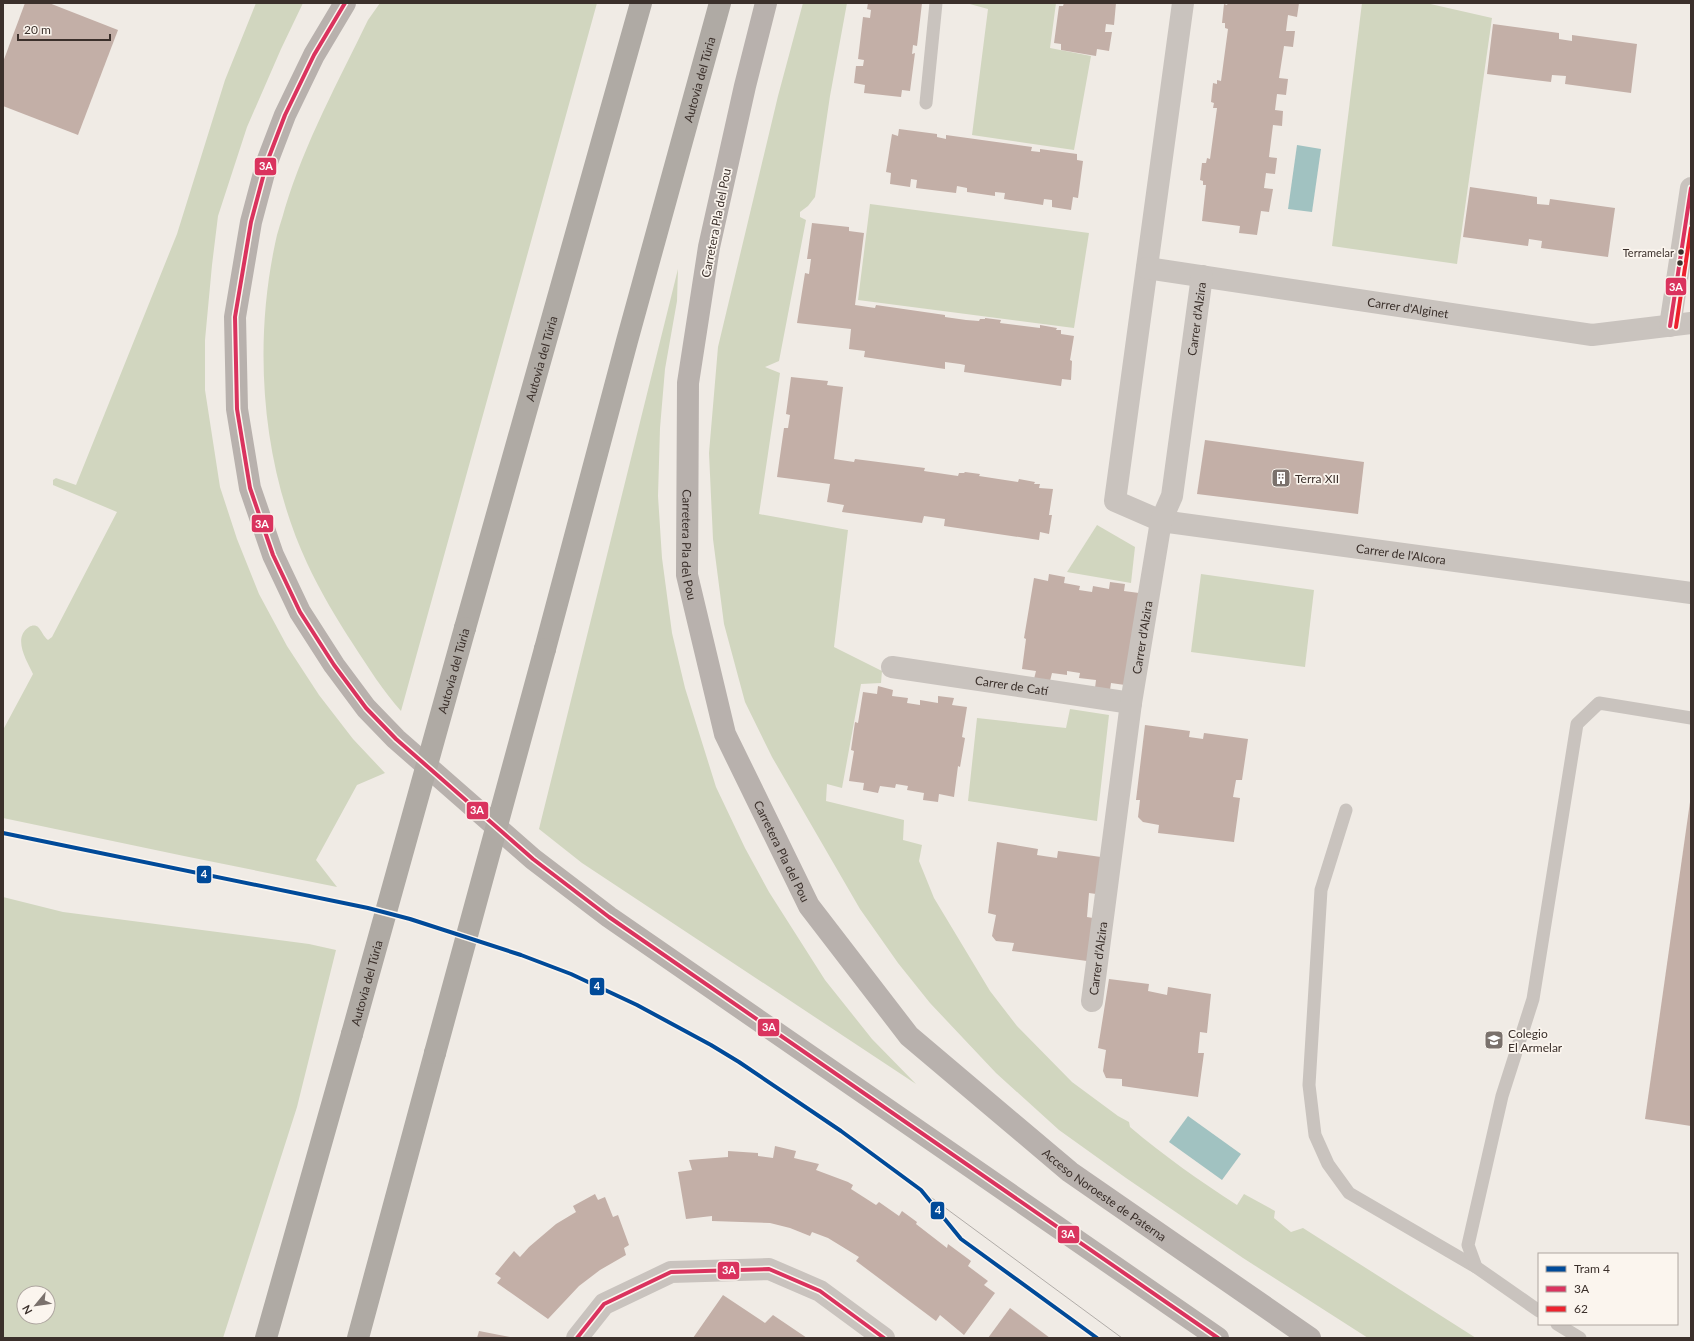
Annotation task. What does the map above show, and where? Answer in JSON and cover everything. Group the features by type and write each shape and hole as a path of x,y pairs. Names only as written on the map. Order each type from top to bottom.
{"highway":[{"name":"Autovia del Túria","path":"266,1338 641,3"},
{"name":"Autovia del Túria","path":"358,1338 434,1053 545,649 624,349 720,3"}],"main road":[{"path":"345,3 310,61 285,114 268,162 251,222 235,317 237,408 250,488 273,555 300,612 334,665 366,708 396,739 533,859 609,917 1218,1338"},
{"name":"Carretera Pla del Pou","path":"766,3 745,86 709,247 688,383 687,575 725,734 809,906 909,1036"},
{"name":"Acceso Noroeste de Paterna","path":"909,1036 1070,1172 1310,1338"}],"street":[{"path":"1147,268 1183,3"},
{"path":"1691,188 1680,324 1691,340"},
{"name":"Carrer d'Alginet","path":"1147,268 1592,335 1680,324"},
{"name":"Carrer de l'Alcora","path":"1147,268 1115,500 1161,521 1691,593"},
{"name":"Carrer d'Alzira","path":"1092,1002 1131,703 1161,521 1172,496 1202,276"},
{"name":"Carrer de Catí","path":"892,667 1131,703"},
{"path":"577,1338 604,1304 671,1272 769,1269 820,1291 884,1338"}],"lane":[{"path":"926,103 936,3"},
{"path":"1476,1266 1468,1244 1502,1096 1533,999 1577,724 1599,703 1691,718"},
{"path":"1346,810 1321,890 1309,1085 1315,1135 1328,1164 1349,1193 1476,1266 1538,1310"},
{"path":"1559,1325 1580,1338"}],"green space":[{"path":"256,3 303,3 247,127 218,216 205,340 205,390 220,487 237,539 259,594 287,646 319,695 353,739 385,773 357,785 316,860 337,887 3,818 3,730 33,674 22,650 22,637 24,632 29,627 36,626 48,640 52,637 117,512 53,485 53,480 56,478 76,485 177,234 225,80"},
{"path":"380,3 597,3 401,711 376,679 334,614 307,563 292,526 280,487 271,447 266,406 264,365 264,324 268,284 276,240 285,208 302,160 323,112 368,20"},
{"path":"803,3 847,3 830,96 815,197 808,206 800,212 800,217 806,220 779,361 765,367 780,373 759,514 848,530 834,647 882,671 881,683 861,684 842,788 827,784 826,801 904,820 903,840 922,845 919,861 934,898 990,991 1017,1026 1072,1082 1118,1116 1129,1122 1130,1127 1169,1158 1237,1205 1244,1194 1275,1211 1274,1218 1291,1232 1303,1228 1476,1338 1368,1338 1243,1258 1059,1130 996,1073 930,1003 898,963 860,909 772,757 745,702 724,624 713,539 709,453 718,347 778,96"},
{"path":"966,3 1056,3 1050,48 1091,56 1074,150 972,135 988,9"},
{"path":"1362,3 1426,3 1492,18 1457,264 1332,246"},
{"path":"870,204 1089,233 1074,328 858,300"},
{"path":"678,269 677,301 665,369 660,428 658,496 662,558 672,633 685,688 716,787 745,848 769,892 825,980 872,1039 916,1084 582,863 539,829"},
{"path":"1097,525 1135,547 1131,583 1067,572"},
{"path":"1201,574 1314,590 1305,667 1191,652"},
{"path":"1070,709 1109,715 1097,821 968,801 977,718 1066,728"},
{"path":"3,897 63,912 309,944 336,950 297,1107 223,1338 3,1338"}],"water":[{"path":"1297,145 1321,149 1312,212 1288,209"},
{"path":"1188,1116 1241,1154 1222,1180 1169,1142"}],"building":[{"path":"25,3 49,3 118,30 78,135 3,106 3,62"},
{"path":"868,3 922,3 917,46 913,45 912,54 915,53 910,91 902,90 901,97 864,93 865,85 854,83 856,66 863,66 864,60 858,59 863,17 870,18 871,10 867,9"},
{"path":"1064,3 1116,3 1114,25 1106,24 1105,32 1112,32 1109,51 1097,49 1096,56 1061,50 1061,44 1054,43 1059,6 1063,6"},
{"path":"1228,3 1299,3 1297,17 1288,15 1286,31 1295,31 1293,47 1284,46 1279,78 1288,79 1286,95 1277,94 1275,110 1283,111 1282,126 1273,125 1269,157 1277,158 1275,174 1266,173 1264,188 1273,189 1269,212 1261,211 1257,235 1239,233 1240,226 1202,221 1206,185 1203,185 1203,181 1200,180 1202,163 1206,163 1207,158 1210,159 1217,108 1213,108 1214,103 1211,102 1213,83 1217,84 1217,80 1221,81 1228,29 1225,28 1225,23 1222,23 1224,4 1227,5"},
{"path":"1493,24 1559,33 1559,39 1572,41 1572,35 1637,44 1631,93 1565,84 1566,76 1552,75 1551,82 1487,74"},
{"path":"899,129 937,134 937,137 946,139 946,135 1032,147 1031,151 1040,152 1040,149 1077,154 1077,160 1083,161 1078,198 1073,197 1071,210 1052,207 1052,200 1044,199 1043,205 1004,199 1005,193 995,192 995,196 967,192 967,188 957,186 956,193 916,188 917,180 911,179 910,187 890,184 891,173 886,172 892,134 898,136"},
{"path":"1470,187 1537,197 1537,204 1549,205 1550,199 1615,208 1608,257 1541,248 1542,241 1529,239 1528,246 1463,237"},
{"path":"812,223 849,227 849,231 864,233 855,305 875,308 876,305 945,315 945,317 966,320 979,321 980,319 985,318 1001,320 1000,323 1040,328 1040,325 1057,328 1056,330 1061,330 1061,334 1074,336 1070,360 1072,361 1071,380 1062,379 1061,386 964,372 965,365 960,364 945,362 945,369 864,357 865,351 849,349 851,329 797,323 805,273 809,274 811,259 807,259"},
{"path":"791,377 828,381 827,385 843,387 834,459 854,462 855,459 925,468 924,471 958,476 959,473 965,472 980,474 979,476 1018,482 1019,479 1035,482 1034,484 1040,484 1039,488 1053,489 1049,515 1052,515 1049,534 1040,532 1039,540 944,526 945,519 924,516 922,523 842,512 844,505 827,502 830,484 777,477 784,428 788,428 790,415 786,414"},
{"name":"Terra XII","path":"1205,440 1364,462 1358,514 1197,494"},
{"path":"1049,574 1065,577 1064,583 1080,586 1079,590 1092,592 1093,586 1109,589 1110,582 1125,584 1124,591 1139,593 1125,685 1111,683 1110,690 1095,688 1096,680 1079,678 1080,673 1067,671 1067,675 1052,673 1050,681 1034,679 1036,671 1022,669 1026,639 1024,638 1034,578 1048,581"},
{"path":"878,686 893,690 892,696 908,698 907,703 920,705 920,700 938,703 938,696 954,698 952,705 967,707 962,737 965,738 960,767 958,766 954,797 939,794 938,802 923,800 924,793 907,790 908,786 896,784 895,788 880,786 878,793 863,790 864,783 849,781 854,751 851,750 855,722 858,723 863,692 877,694"},
{"path":"1145,725 1190,731 1189,737 1203,739 1204,733 1248,739 1242,780 1236,780 1233,797 1240,798 1234,842 1158,833 1159,825 1143,822 1138,817 1140,800 1136,800"},
{"path":"1691,802 1691,1126 1645,1119"},
{"path":"997,842 1038,849 1037,855 1057,858 1058,851 1101,857 1096,894 1089,893 1087,917 1093,918 1087,961 1012,951 1014,943 996,941 992,936 996,915 988,913"},
{"path":"1109,979 1149,984 1148,991 1167,995 1168,987 1211,994 1207,1033 1200,1032 1198,1053 1204,1053 1198,1097 1122,1086 1122,1079 1106,1078 1103,1071 1106,1050 1098,1048"},
{"path":"775,1146 796,1151 794,1158 819,1164 816,1170 848,1182 853,1185 851,1189 876,1205 879,1202 899,1216 902,1211 947,1248 948,1244 971,1261 968,1266 988,1281 984,1285 995,1293 964,1335 940,1315 936,1321 856,1261 859,1257 828,1238 812,1232 810,1236 790,1228 770,1223 712,1221 712,1216 686,1219 678,1172 692,1170 689,1160 728,1157 728,1151 758,1153 758,1156 773,1158"},
{"path":"595,1194 598,1200 605,1197 613,1217 618,1215 629,1245 624,1248 626,1255 600,1270 579,1286 548,1319 497,1283 501,1278 495,1274 514,1251 520,1257 529,1247 556,1224 576,1212 573,1206"},
{"path":"723,1295 765,1323 773,1315 807,1338 693,1338"},
{"path":"1010,1308 1050,1338 988,1338"},
{"path":"479,1331 510,1337 510,1338 477,1338"}],"tram line":[{"name":"4","path":"3,833 368,908 410,919 521,955 571,974 637,1005 711,1045 739,1062 841,1131 921,1190 961,1239 1097,1338"},
{"path":"921,1190 1122,1338"}],"transit line":[{"name":"3A","path":"345,3 314,55 285,115 267,162 251,222 235,317 237,409 250,488 273,555 300,612 334,665 366,708 396,739 533,859 609,917 1218,1338"},
{"name":"3A","path":"1670,326 1691,188"},
{"name":"62","path":"1676,327 1691,228"},
{"name":"3A","path":"577,1338 604,1304 671,1272 769,1269 820,1291 884,1338"}],"place":[{"name":"Terramelar","path":"1681,252"},
{"name":"Terra XII","path":"1281,478"},
{"name":"Colegio El Armelar","path":"1494,1040"}]}
